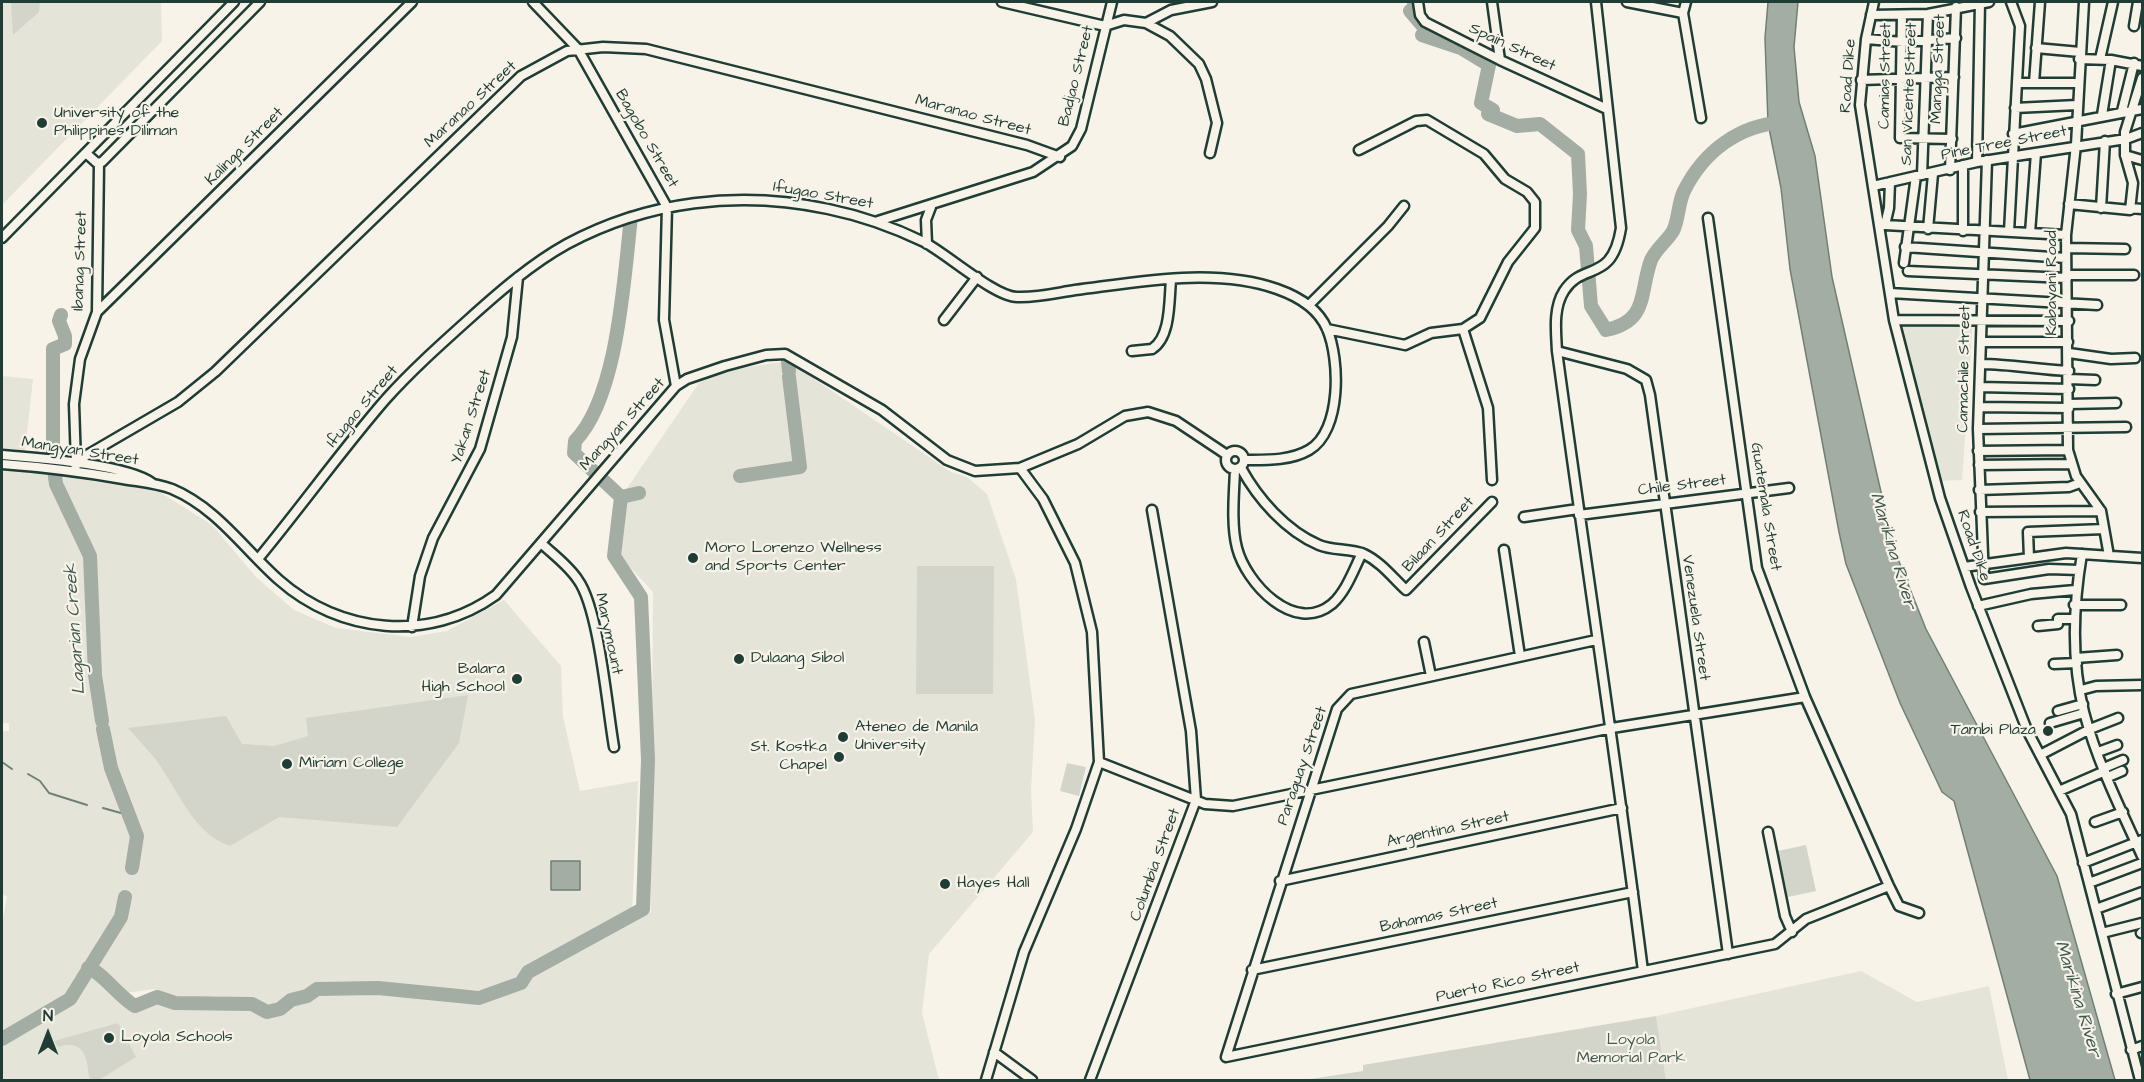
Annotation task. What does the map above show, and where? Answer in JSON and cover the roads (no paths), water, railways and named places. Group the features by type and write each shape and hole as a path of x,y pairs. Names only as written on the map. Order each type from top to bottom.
{"street":[{"path":"2,238 234,2"},
{"path":"87,154 99,164 260,2"},
{"name":"Kalinga Street","path":"97,312 412,2"},
{"name":"Bagobo Street","path":"533,2 578,50 667,207 664,320 676,386"},
{"path":"1002,2 1106,26 1124,20 1146,23 1170,36 1199,64 1206,79 1217,123 1210,153"},
{"path":"1112,2 1124,20"},
{"name":"Badjao Street","path":"877,221 931,207 1033,172 1072,147 1081,129 1112,2"},
{"path":"1146,23 1171,10 1212,2"},
{"name":"Spain Street","path":"1418,2 1420,15 1425,22 1500,60 1607,109"},
{"path":"1492,2 1500,60"},
{"path":"1596,2 1621,228 1615,254 1605,264 1565,288 1560,297 1556,325 1557,351 1596,640 1612,728 1643,971"},
{"path":"1627,2 1683,13"},
{"path":"1686,2 1683,13 1701,118"},
{"name":"Road Dike","path":"1874,2 1870,15 1861,80 1863,134 1881,224 1894,320 1940,498 1964,567 2027,730 2071,814 2131,1050 2139,1066 2140,1080"},
{"path":"1870,15 1928,14 1954,5 1983,2 1977,162"},
{"path":"2009,232 2011,157 2020,26 2011,2"},
{"path":"2034,83 2040,2"},
{"name":"Kabayani Road","path":"2084,2 2076,145 2066,235 2069,321 2068,450 2071,464 2080,483 2101,511 2109,556"},
{"path":"2100,59 2112,2"},
{"path":"2134,26 2138,2"},
{"name":"Mangga Street","path":"1950,170 1956,38 1954,5"},
{"name":"San Vicente Street","path":"1928,14 1925,138 1908,227 1905,248 1906,267 1982,275"},
{"name":"Camias Street","path":"1902,15 1903,42 1899,81 1900,138 1925,138"},
{"path":"1866,39 1903,42 1956,38"},
{"name":"Maranao Street","path":"75,467 178,402 215,372 521,76 567,51 603,46 646,49 1028,145 1060,156"},
{"path":"2036,48 2138,64 2122,111"},
{"path":"2102,115 2111,60"},
{"path":"1861,80 1899,81 1927,77 1954,77"},
{"path":"2130,209 2138,184 2125,156 2125,132 2142,78"},
{"path":"2017,83 2078,83"},
{"path":"2015,108 2077,105"},
{"path":"2013,134 2132,109 2142,109"},
{"path":"1327,329 1406,345 1431,333 1463,329 1480,318 1508,262 1535,228 1535,202 1527,192 1505,179 1484,154 1427,120 1416,121 1359,150"},
{"name":"Pine Tree Street","path":"1873,186 1987,160 2126,139 2142,133"},
{"path":"1925,138 1952,138"},
{"path":"2100,208 2105,141"},
{"path":"2030,233 2036,153"},
{"path":"2125,156 2142,160"},
{"name":"Camachile Street","path":"1987,160 1978,429 1984,579 2049,569 2079,570"},
{"name":"Ibanag Street","path":"75,467 74,404 80,359 97,312 99,164"},
{"path":"1963,165 1963,231"},
{"path":"1928,229 1933,174"},
{"path":"1890,182 1889,208 1881,224 1928,229 2066,235"},
{"name":"Ifugao Street","path":"258,560 386,400 432,351 518,277 566,244 631,215 667,207 748,199 800,204 877,221 927,244 999,291 1019,298 1171,280 1214,278 1275,288 1308,305 1327,329 1335,370 1336,393 1332,416 1320,440 1312,449 1295,456 1240,466"},
{"path":"2069,204 2100,208 2142,209"},
{"path":"1308,305 1388,226 1404,206"},
{"path":"927,244 926,230 931,207"},
{"name":"Guatemala Street","path":"1708,218 1757,568 1805,697 1889,886 1899,906 1918,913"},
{"path":"1905,248 1984,253 2066,253 2126,249"},
{"path":"1982,275 2067,277 2134,275"},
{"name":"Yakan Street","path":"412,627 420,576 433,538 471,471 483,440 512,337 518,277"},
{"path":"944,320 977,277"},
{"path":"1132,351 1152,350 1160,341 1166,326 1171,280"},
{"path":"1890,293 2097,305"},
{"path":"1894,320 2069,321"},
{"path":"1463,329 1488,408 1492,480"},
{"path":"1981,342 2068,342"},
{"name":"Venezuela Street","path":"1557,351 1627,369 1646,380 1728,954"},
{"path":"2069,353 2110,359 2135,358"},
{"name":"Mangyan Street","path":"2,455 75,467 173,489 214,515 258,560 306,602 352,621 381,627 412,627 450,619 496,595 603,468 676,386 687,379 766,355 785,354 882,410 947,460 975,471 1020,468 1078,444 1125,416 1148,411 1176,421 1227,455"},
{"path":"1981,363 2015,364 2095,380"},
{"path":"1980,387 2069,389"},
{"path":"1979,407 2069,406 2116,402"},
{"path":"1978,429 2126,427"},
{"path":"1978,451 2068,450"},
{"path":"1227,455 1226,464 1240,466 1269,507 1290,527 1319,545 1362,553 1339,597 1331,605 1311,613 1295,611 1282,606 1255,583 1237,548 1240,466 1238,451 1227,455"},
{"name":"Mangyan Street","path":"2,464 75,467"},
{"path":"1978,465 2071,464"},
{"path":"986,1080 1024,952 1076,829 1099,762 1092,632 1075,563 1043,499 1020,468"},
{"path":"1979,490 2069,487 2080,483"},
{"name":"Chile Street","path":"1524,517 1789,488"},
{"name":"Bilaan Street","path":"1362,553 1382,566 1406,590 1409,589 1491,502"},
{"name":"Columbia Street","path":"1090,1080 1196,800 1191,731 1152,510"},
{"path":"1980,512 2101,511"},
{"path":"2029,558 2028,532 2104,529"},
{"name":"Marymount","path":"542,543 577,578 586,595 595,632 614,747"},
{"path":"1504,550 1520,656"},
{"path":"1964,567 2053,554 2142,558"},
{"path":"2082,554 2075,590 2073,619 2076,661 2084,713 2105,772 2139,841 2142,856"},
{"path":"1978,606 2031,594 2075,590"},
{"path":"2074,605 2121,605"},
{"path":"2037,626 2058,624 2058,619 2073,619"},
{"name":"Paraguay Street","path":"1226,1057 1280,881 1337,709 1344,698 1351,694 1596,640"},
{"path":"1424,642 1431,676"},
{"path":"2054,664 2117,655"},
{"path":"2081,690 2096,686 2142,685"},
{"path":"1099,762 1212,806 1233,806 1612,728 1805,697"},
{"path":"2058,711 2083,704"},
{"path":"2050,723 2084,713"},
{"path":"2040,755 2090,729 2118,718"},
{"path":"2098,752 2117,745"},
{"path":"2059,791 2105,772 2123,760"},
{"path":"2105,772 2122,771"},
{"name":"Argentina Street","path":"1280,881 1622,808"},
{"path":"2095,822 2123,812"},
{"path":"1768,832 1785,916 1792,932 1806,919 1889,886"},
{"path":"2083,863 2139,841"},
{"path":"2089,883 2142,863"},
{"name":"Bahamas Street","path":"1252,970 1633,891"},
{"path":"2096,909 2142,892"},
{"path":"2102,933 2142,923"},
{"name":"Puerto Rico Street","path":"1226,1057 1775,944 1792,932"},
{"path":"2116,994 2142,987"},
{"path":"2131,1050 2142,1046"},
{"path":"994,1052 1032,1080"}],"water":[{"name":"Marikina River","path":"1768,2 1798,2 1794,47 1799,102 1815,156 1832,277 1894,549 1926,629 2057,876 2115,1080 2030,1080 1954,801 1942,792 1900,703 1846,564 1790,269 1781,188 1768,123 1765,38"},
{"path":"551,861 580,861 580,890 551,890"}],"waterway":[{"path":"1414,2 1415,7 1410,11 1428,32 1422,35 1461,48 1489,65 1481,103 1493,110 1488,114 1517,126 1540,124 1578,154 1580,194 1578,230 1586,246 1591,306 1606,330 1620,326 1636,313 1651,260 1673,231 1684,191 1702,164 1713,152 1738,135 1752,128 1784,122"},
{"path":"621,497 574,453 575,441 589,421 601,396 610,367 622,303 631,217"},
{"name":"Lagarian Creek","path":"53,457 53,349 65,344 65,336 59,321 61,315"},
{"path":"788,361 789,371"},
{"path":"740,476 800,467 789,377"},
{"name":"Lagarian Creek","path":"54,469 56,484 90,556 95,675 102,721"},
{"path":"88,968 135,1006 157,997 175,1003 252,1004 267,1012 280,1009 291,1000 307,996 317,989 378,988 479,998 521,983 528,972 643,909 648,760 641,597 614,556 621,497 639,493"},
{"name":"Lagarian Creek","path":"103,729 111,768 137,836 132,868"},
{"path":"2,762 12,769"},
{"path":"28,774 40,781 49,793 87,805"},
{"path":"103,808 128,815"},
{"name":"Lagarian Creek","path":"2,1039 70,999 121,917 125,897"}],"place":[{"name":"University of the Philippines Diliman","path":"42,123"},
{"name":"Moro Lorenzo Wellness and Sports Center","path":"693,558"},
{"name":"Dulaang Sibol","path":"739,659"},
{"name":"Balara High School","path":"517,679"},
{"name":"Tambi Plaza","path":"2048,731"},
{"name":"Ateneo de Manila University","path":"843,737"},
{"name":"St. Kostka Chapel","path":"839,757"},
{"name":"Miriam College","path":"287,764"},
{"name":"Hayes Hall","path":"945,884"},
{"name":"Loyola Schools","path":"109,1038"}],"park label":[{"name":"Loyola Memorial Park","path":"1631,1050"}]}
